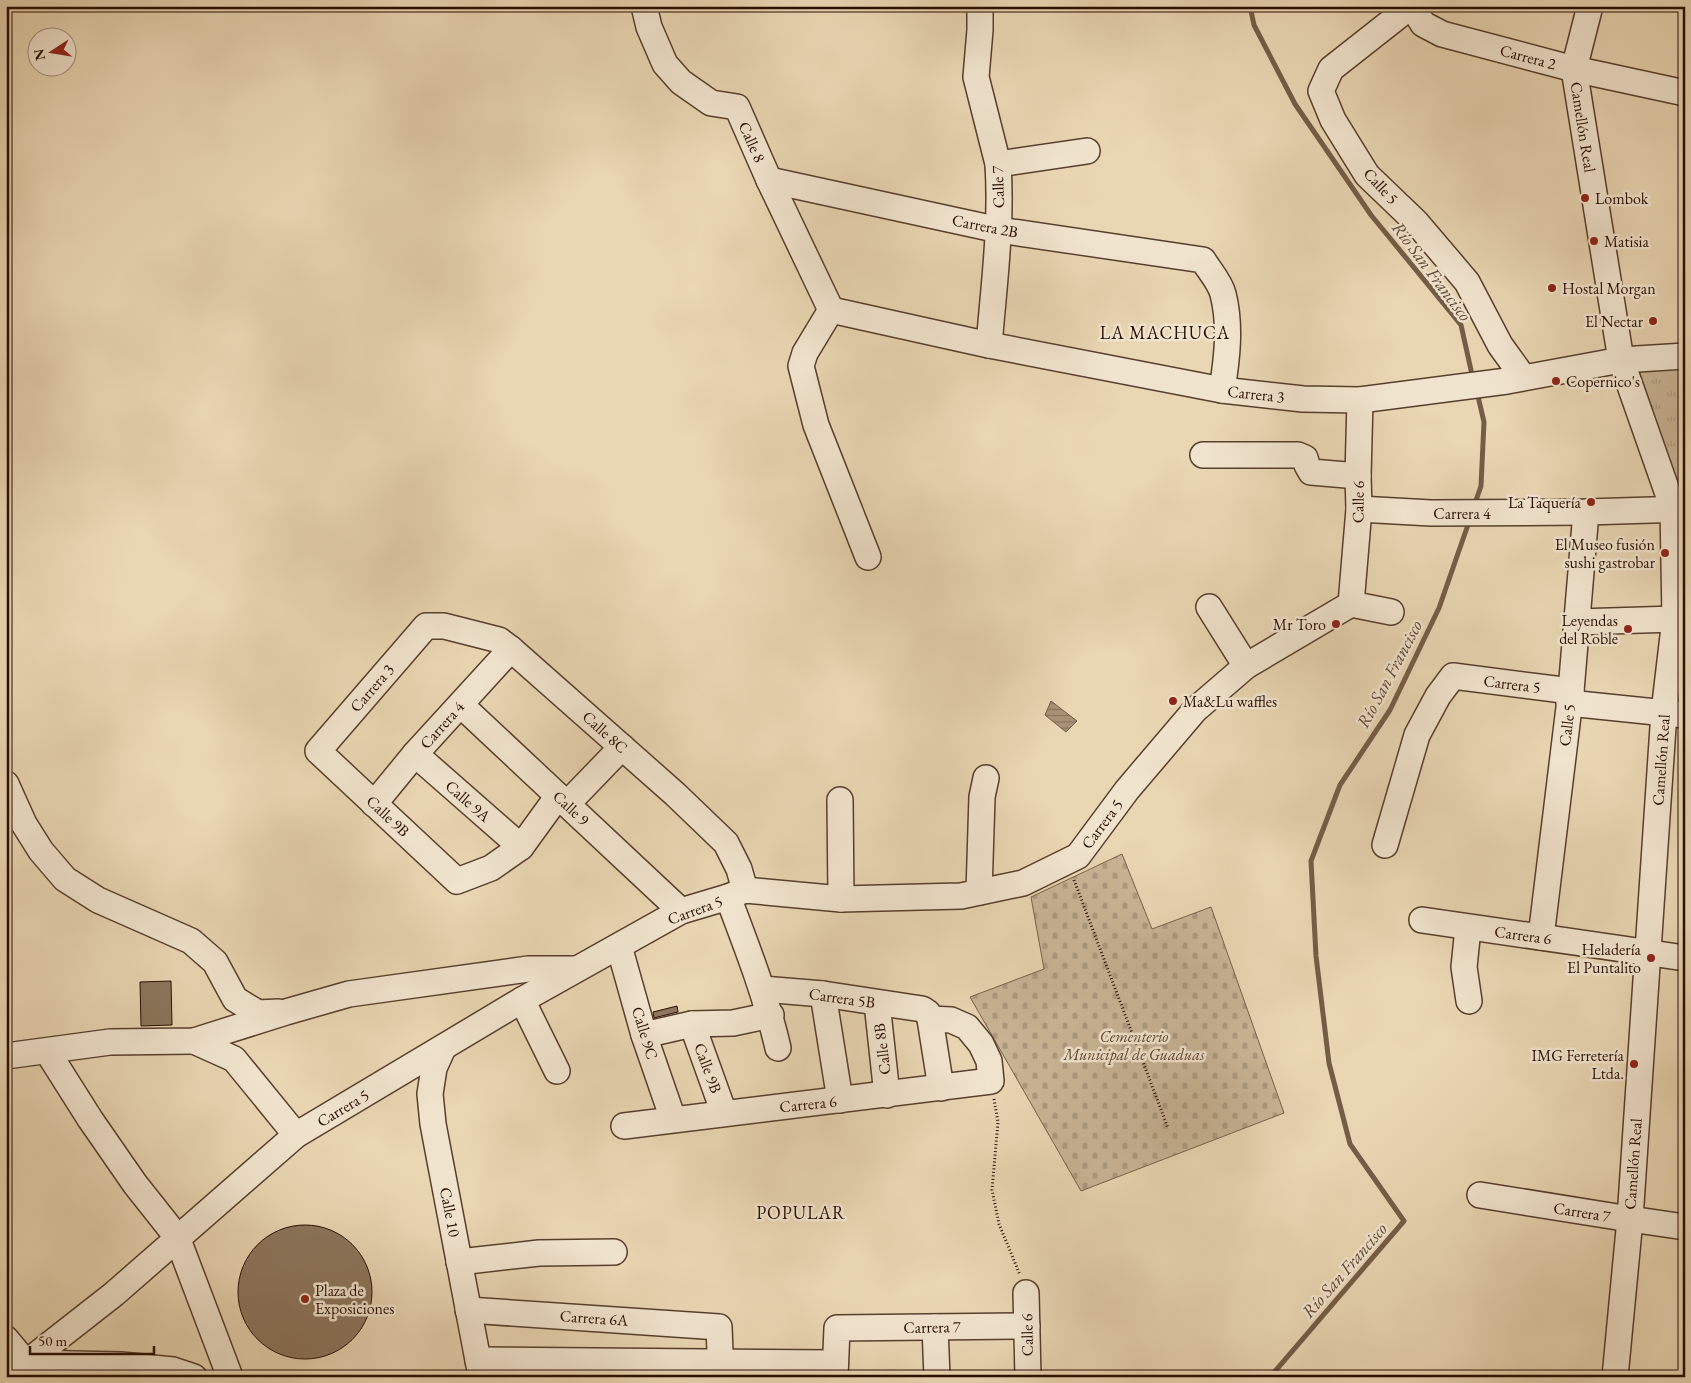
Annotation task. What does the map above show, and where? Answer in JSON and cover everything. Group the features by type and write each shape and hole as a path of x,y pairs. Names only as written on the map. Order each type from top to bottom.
{"street":[{"name":"Calle 8","path":"644,6 649,28 665,64 681,82 711,103 737,107 769,180 831,310"},
{"name":"Carrera 2","path":"1411,6 1423,24 1442,34 1574,69 1685,93"},
{"name":"Calle 5","path":"1411,6 1331,69 1321,91 1333,120 1367,175 1416,222 1467,282 1500,345 1515,379"},
{"name":"Camellón Real","path":"1590,6 1574,69 1621,360 1679,508 1674,713 1647,952 1630,1219 1615,1377"},
{"name":"Calle 7","path":"980,18 976,77 998,164 999,230 989,345"},
{"path":"998,164 1087,151"},
{"name":"Carrera 2B","path":"769,180 999,230 1202,260 1222,292 1227,324 1227,358 1222,390"},
{"name":"Carrera 3","path":"831,310 989,345 1222,390 1304,399 1360,400 1515,379 1621,360 1685,356"},
{"path":"831,310 805,353 801,366 816,425 868,557"},
{"name":"Calle 6","path":"1351,604 1359,509 1360,400"},
{"path":"1203,455 1298,455 1305,458 1311,472 1358,476"},
{"name":"Carrera 4","path":"1359,509 1431,513 1521,513 1679,508"},
{"name":"Calle 5","path":"1541,937 1570,697 1586,512"},
{"path":"1351,604 1391,612"},
{"name":"Carrera 5","path":"16,1370 114,1294 296,1135 522,1000 681,911 737,894 841,899 961,896 1023,883 1078,856 1127,790 1196,710 1246,666 1351,604"},
{"path":"1209,607 1246,666"},
{"path":"1577,622 1675,619"},
{"name":"Carrera 3","path":"318,751 426,626"},
{"name":"Calle 8C","path":"426,626 444,626 499,640 511,649 675,794 726,843 739,869 737,894"},
{"name":"Carrera 4","path":"374,804 415,754 511,649"},
{"name":"Carrera 5","path":"1385,844 1418,735 1438,696 1453,676 1674,713"},
{"name":"Calle 9","path":"461,704 681,911"},
{"path":"521,847 562,800 622,747"},
{"name":"Calle 9B","path":"318,751 457,881 491,868 521,847"},
{"name":"Calle 9A","path":"415,754 521,847"},
{"path":"979,892 982,797 986,778"},
{"path":"6,784 24,824 41,851 65,879 98,900 191,942 215,962 235,999 258,1013 286,1012"},
{"path":"840,800 841,899"},
{"path":"737,894 762,988 771,1014 778,1048"},
{"name":"Carrera 6","path":"1422,920 1685,958"},
{"path":"1468,928 1464,967 1469,1000"},
{"name":"Calle 9C","path":"619,946 644,1036 673,1119"},
{"path":"6,1056 110,1042 194,1041 348,994 528,969 577,969"},
{"name":"Carrera 5B","path":"762,988 823,994 926,1014"},
{"path":"823,994 840,1100"},
{"path":"522,1000 557,1071"},
{"name":"Calle 8B","path":"877,1003 887,1095"},
{"path":"644,1036 692,1024 733,1023 771,1014"},
{"path":"941,1088 926,1014 951,1020 967,1027 981,1044 989,1061 991,1081"},
{"name":"Calle 9B","path":"692,1024 724,1112"},
{"path":"194,1041 234,1059 296,1135"},
{"name":"Calle 10","path":"442,1048 434,1068 430,1094 433,1124 480,1368"},
{"path":"47,1051 124,1168 177,1237 230,1377"},
{"name":"Carrera 6","path":"624,1126 724,1112 887,1095 991,1081"},
{"name":"Carrera 7","path":"1480,1195 1685,1226"},
{"path":"459,1262 539,1253 614,1252"},
{"name":"Calle 6","path":"1026,1293 1028,1377"},
{"name":"Carrera 6A","path":"468,1310 719,1327 721,1369"},
{"path":"622,1369 623,1320"},
{"name":"Carrera 7","path":"835,1370 836,1328 1027,1326"},
{"path":"935,1327 937,1377"},
{"path":"6,1338 16,1370 86,1371 121,1366 180,1375"},
{"path":"480,1368 835,1370"}],"path":[{"path":"1067,861 1168,1128"},
{"path":"991,1081 998,1122 992,1190 999,1224 1013,1255 1026,1293"}],"green space":[{"path":"1685,365 1685,498 1681,498 1638,367"},
{"name":"Cementerio Municipal de Guaduas","path":"1122,854 1152,929 1211,907 1284,1113 1081,1191 970,997 1044,969 1031,897"}],"shaded area":[{"path":"1051,701 1077,721 1066,732 1045,715"}],"building":[{"path":"171,981 172,1025 141,1026 140,982"},
{"path":"677,1006 678,1012 654,1018 653,1012"},
{"name":"Plaza de Exposiciones","path":"305,1225 331,1230 352,1245 367,1266 372,1292 367,1318 352,1339 331,1354 305,1359 279,1354 258,1339 243,1318 238,1292 243,1266 258,1245 279,1230"}],"waterway":[{"name":"Río San Francisco","path":"1250,6 1254,25 1295,104 1371,215 1461,325 1473,379"},
{"name":"Río San Francisco","path":"1474,506 1481,486 1484,422 1477,392"},
{"name":"Río San Francisco","path":"1270,1377 1404,1221 1350,1144 1329,1063 1316,956 1311,861 1340,785 1390,710 1439,608 1470,519"}],"place":[{"name":"Lombok","path":"1585,198"},
{"name":"Matisia","path":"1594,241"},
{"name":"Hostal Morgan","path":"1552,288"},
{"name":"El Nectar","path":"1653,321"},
{"name":"Copernico's","path":"1556,381"},
{"name":"La Taquería","path":"1591,502"},
{"name":"El Museo fusión sushi gastrobar","path":"1665,553"},
{"name":"Mr Toro","path":"1336,624"},
{"name":"Leyendas del Roble","path":"1628,629"},
{"name":"Ma&Lu waffles","path":"1173,701"},
{"name":"Heladería El Puntalito","path":"1651,958"},
{"name":"IMG Ferretería Ltda.","path":"1634,1064"},
{"name":"Plaza de Exposiciones","path":"305,1299"}],"district":[{"name":"LA MACHUCA","path":"1165,332"},
{"name":"POPULAR","path":"801,1212"}]}
